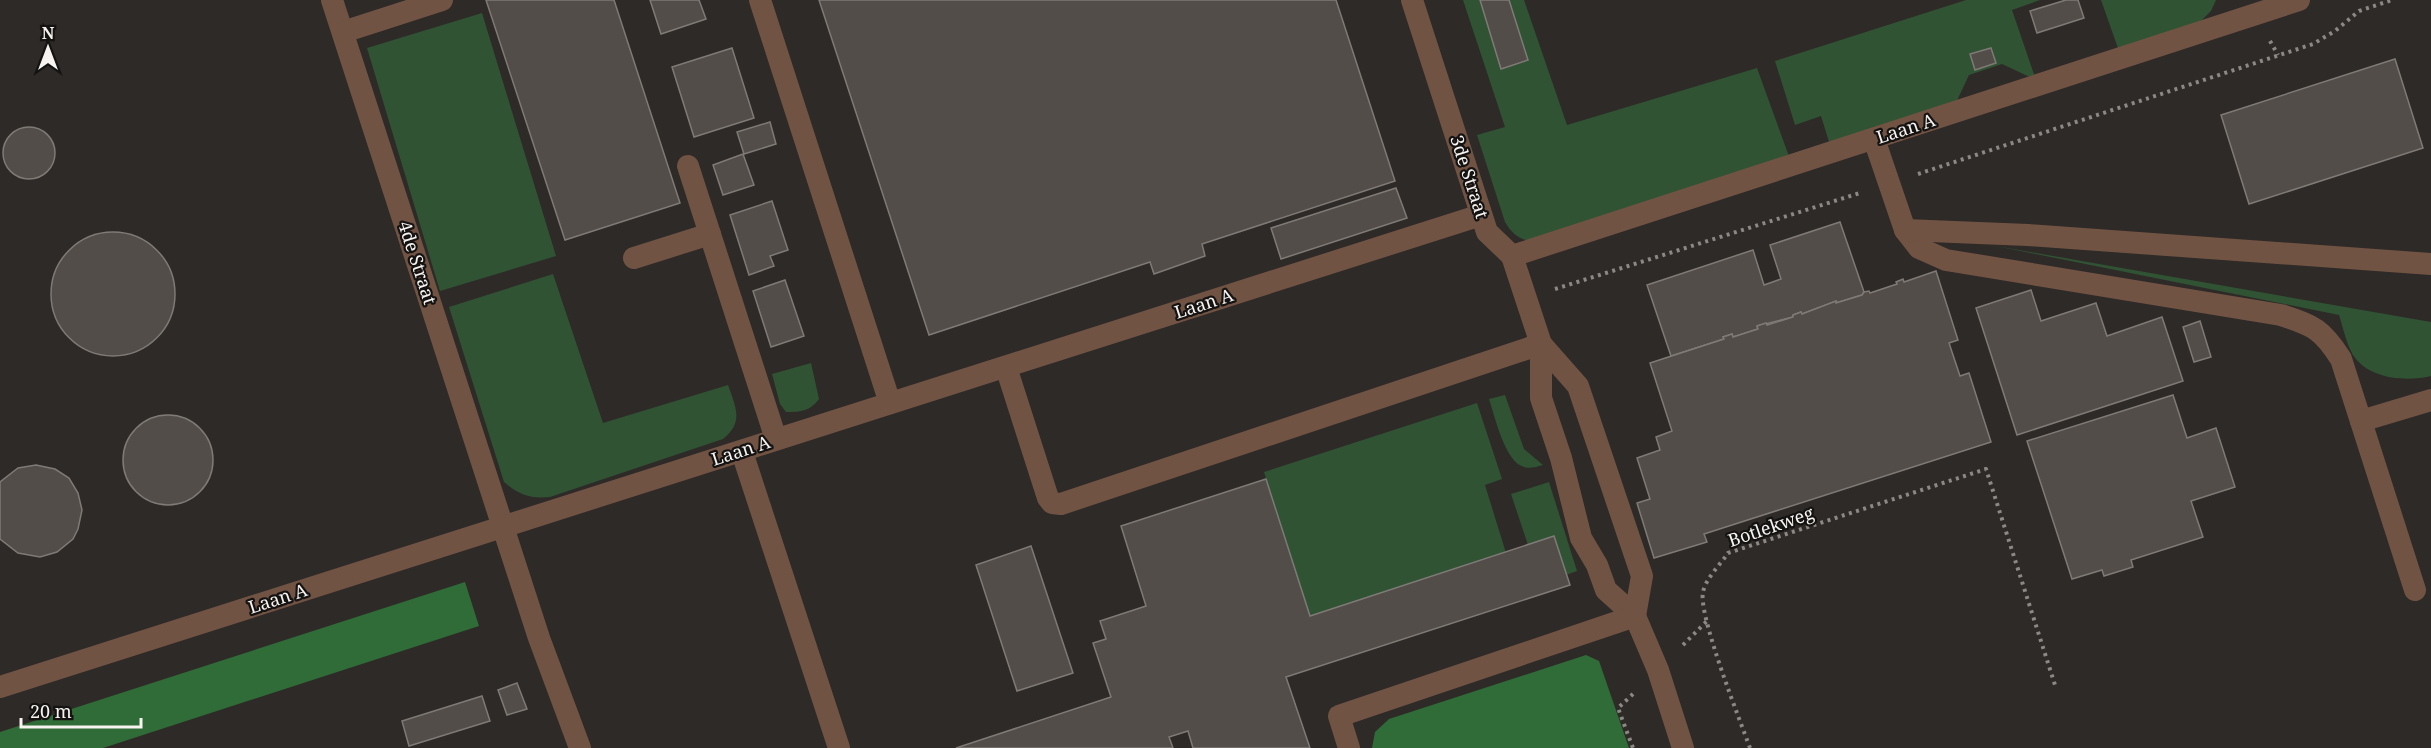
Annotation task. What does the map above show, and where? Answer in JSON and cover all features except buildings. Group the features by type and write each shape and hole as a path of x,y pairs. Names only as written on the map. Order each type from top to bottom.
{"lane":[{"name":"4de Straat","path":"332,0 539,638 580,748"},
{"path":"343,32 442,0"},
{"path":"760,0 890,403"},
{"name":"3de Straat","path":"1412,0 1487,232 1512,256 1541,344"},
{"name":"Laan A","path":"1512,256 1874,139 2254,7 2299,0"},
{"path":"1874,139 1905,230 1919,248 1946,261 2281,315 2310,325 2327,337 2341,359 2415,590"},
{"path":"688,166 776,440"},
{"name":"Laan A","path":"0,687 1481,215"},
{"path":"1905,230 2028,235 2431,264"},
{"path":"634,258 710,234"},
{"path":"1006,367 1047,498 1053,503 1061,504 1541,344"},
{"path":"1541,344 1541,398 1561,458 1581,538 1597,565 1606,590 1635,616 1658,670 1683,748"},
{"path":"1541,344 1578,386 1585,406 1642,576 1635,616"},
{"path":"2361,422 2431,400"},
{"path":"742,452 839,748"},
{"path":"1349,748 1339,716 1635,616"}],"path":[{"path":"1526,298 1889,183 2313,44 2335,31 2359,11 2392,0"},
{"name":"Botlekweg","path":"1750,748 1702,604 1707,582 1728,553 1986,469 2055,685"}],"green space":[{"path":"1463,0 1524,0 1567,125 1757,68 1791,162 1532,242 1520,238 1505,222 1477,135 1505,127"},
{"path":"1966,0 2040,0 2012,10 2036,80 2002,64 1969,75 1954,107 1830,145 1821,116 1795,125 1775,61"},
{"path":"2101,0 2216,0 2211,11 2199,23 2119,51"},
{"path":"482,13 556,256 440,291 367,48"},
{"path":"1996,246 2431,322 2431,376 2410,379 2388,377 2368,369 2353,355 2339,315"},
{"path":"553,274 603,423 728,385 736,414 736,421 730,433 723,439 550,497 525,495 504,482 449,307"},
{"path":"811,363 819,399 805,410 786,412 780,404 772,374"},
{"path":"1505,395 1524,449 1543,465 1524,467 1511,457 1506,448 1489,399"},
{"path":"1477,403 1502,479 1485,485 1506,553 1310,616 1264,472"},
{"path":"1549,482 1577,571 1566,575 1528,545 1511,494"},
{"path":"465,582 479,626 103,748 0,748 0,732"},
{"path":"1586,655 1599,661 1629,748 1372,748 1375,732 1389,719"}]}
